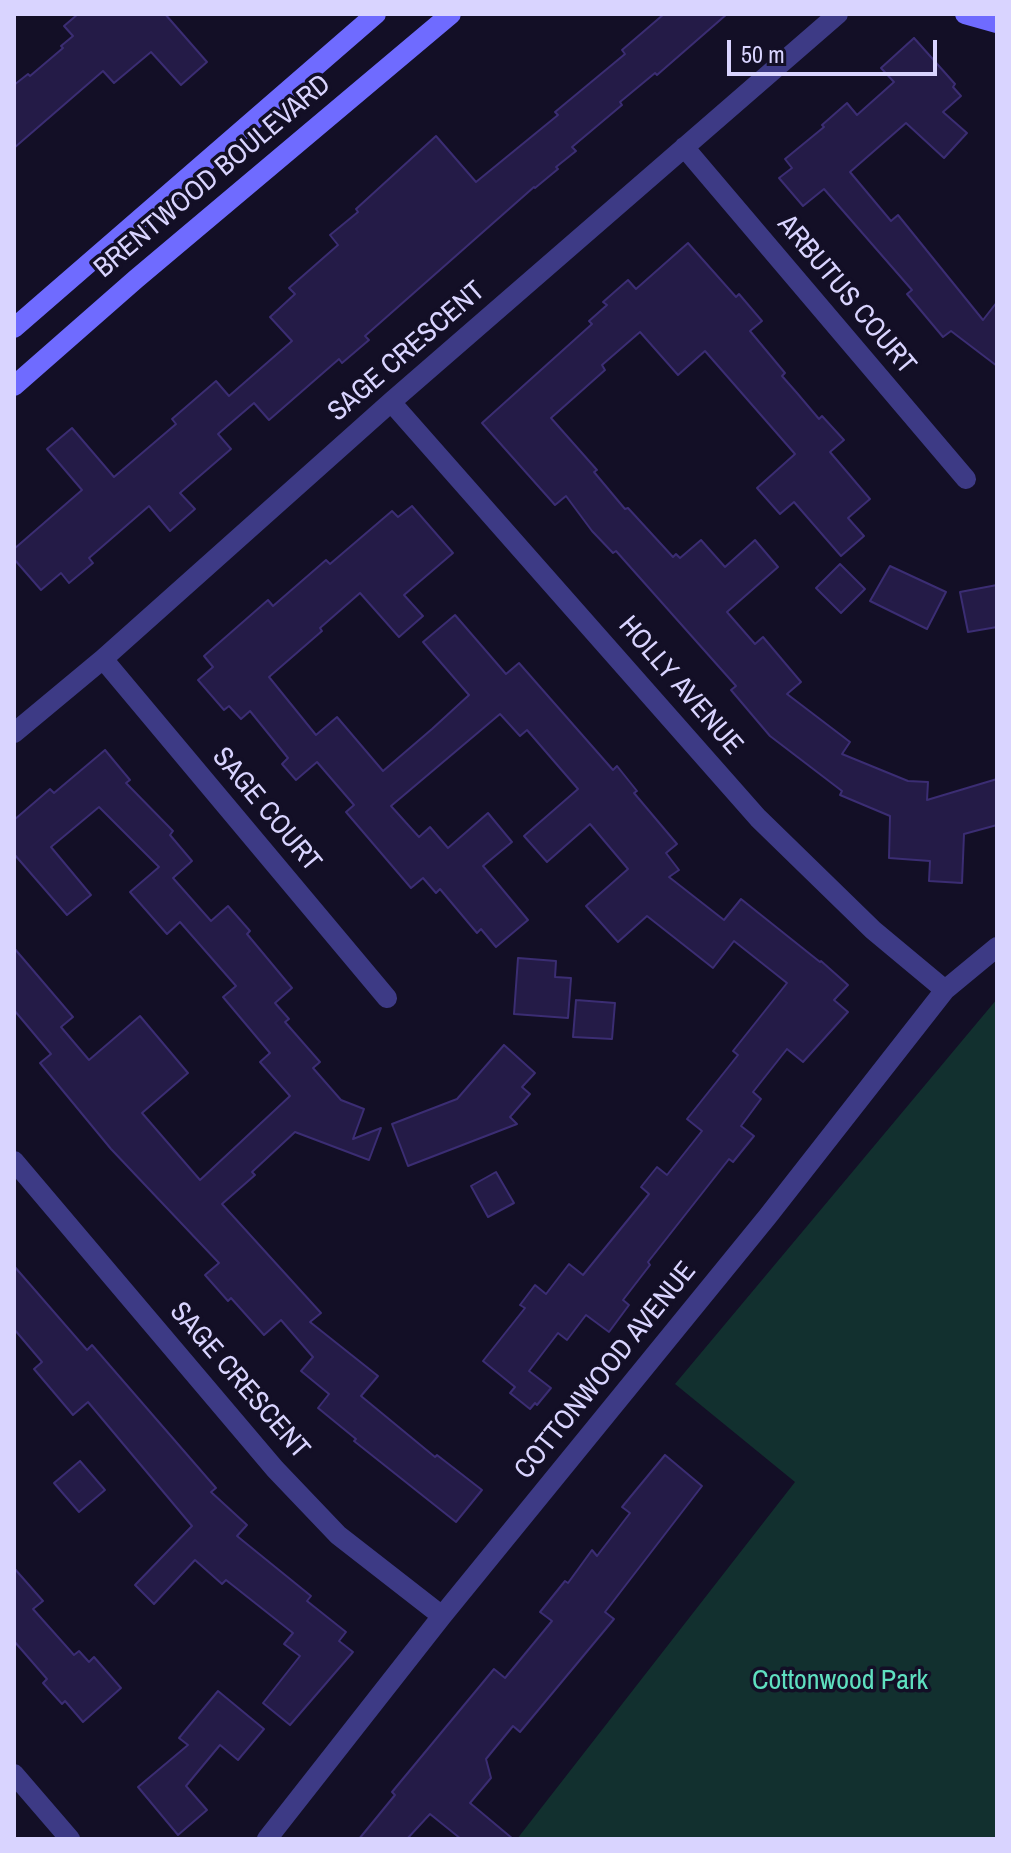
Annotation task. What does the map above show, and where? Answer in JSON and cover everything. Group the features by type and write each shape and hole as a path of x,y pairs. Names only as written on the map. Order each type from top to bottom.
{"main road":[{"name":"BRENTWOOD BOULEVARD","path":"14,328 376,14"},
{"name":"BRENTWOOD BOULEVARD","path":"14,386 451,14"},
{"path":"965,14 997,23"}],"street":[{"name":"SAGE CRESCENT","path":"14,733 103,659 391,402 838,14"},
{"name":"ARBUTUS COURT","path":"684,147 966,479"},
{"name":"HOLLY AVENUE","path":"391,402 758,818 873,930 945,990"},
{"name":"SAGE COURT","path":"103,659 387,998"},
{"name":"COTTONWOOD AVENUE","path":"267,1839 442,1616 768,1216 945,990 997,947"},
{"name":"SAGE CRESCENT","path":"14,1161 286,1480 338,1535 442,1616"},
{"path":"14,1774 70,1839"}],"green space":[{"name":"Cottonwood Park","path":"997,999 997,1839 517,1839 795,1482 675,1384"}],"building":[{"path":"78,14 165,14 207,62 181,85 151,52 114,83 103,71 14,148 14,85 28,74 30,76 63,48 61,46 73,36 64,26"},
{"path":"664,14 727,14 657,75 655,73 620,102 622,105 572,147 576,151 556,167 558,169 365,336 369,340 342,363 339,359 269,420 254,403 218,434 231,449 180,493 195,509 170,531 149,506 89,558 93,563 69,583 61,573 41,590 14,559 14,549 82,490 47,449 72,428 114,477 176,424 172,419 216,381 229,396 292,341 270,317 295,294 289,288 338,245 330,235 436,136 476,182 558,115 555,112 625,54 622,50"},
{"path":"914,38 955,84 953,87 961,96 943,112 967,133 944,158 906,123 850,172 891,221 898,215 983,320 997,302 997,366 951,331 943,337 907,294 912,290 824,189 803,206 779,178 792,168 785,159 847,103 857,115 894,82 881,68"},
{"path":"688,243 762,321 750,331 785,373 782,376 819,419 822,416 844,440 830,452 870,499 848,518 864,536 841,556 794,502 780,514 757,488 795,454 705,351 678,375 640,332 602,365 605,370 551,418 597,470 594,472 625,509 628,508 673,557 676,554 680,558 701,540 725,567 755,540 778,567 727,612 755,644 763,637 801,682 787,694 850,742 842,754 908,781 928,782 927,800 997,779 997,825 964,834 962,883 929,881 930,861 889,858 890,816 840,795 842,791 770,736 731,690 736,686 616,551 613,553 592,531 566,496 555,505 482,423 592,324 589,321 607,305 603,302 628,280 636,289"},
{"path":"412,506 453,553 404,595 423,616 399,637 360,593 269,677 316,735 337,717 383,771 432,729 469,695 423,642 455,615 506,674 519,663 613,770 617,766 637,791 634,793 677,844 666,853 679,870 669,877 724,920 741,899 848,985 834,1000 848,1012 803,1062 787,1049 753,1092 761,1099 741,1126 754,1136 733,1162 729,1159 648,1262 650,1265 623,1300 629,1305 609,1332 586,1315 567,1340 558,1333 529,1371 551,1388 530,1409 510,1393 515,1387 483,1361 525,1308 520,1305 535,1285 546,1294 569,1264 583,1275 649,1194 641,1187 657,1167 667,1175 702,1131 687,1119 738,1055 733,1051 787,983 734,941 713,968 647,916 618,942 586,906 628,869 590,824 547,862 524,836 578,789 527,730 520,736 500,714 391,806 419,837 430,827 448,848 488,813 512,842 483,866 528,920 496,947 481,929 477,933 440,889 436,893 423,878 411,888 346,812 354,805 317,762 296,780 282,764 288,758 250,711 241,719 229,706 224,710 198,680 213,667 204,656 268,600 273,606 326,560 330,564 392,511 398,517"},
{"path":"840,564 865,589 841,613 816,588"},
{"path":"890,566 946,592 927,629 870,601"},
{"path":"997,585 997,627 968,632 960,592"},
{"path":"105,750 130,780 126,783 173,831 170,835 192,861 173,878 211,921 228,906 292,988 275,1003 289,1019 285,1022 320,1062 313,1068 341,1100 364,1109 353,1139 381,1128 369,1160 295,1132 252,1172 255,1175 222,1204 321,1313 310,1322 378,1376 361,1396 435,1457 437,1455 482,1490 456,1522 354,1441 356,1439 318,1408 329,1394 301,1371 313,1357 281,1320 264,1335 231,1298 228,1301 205,1275 219,1263 111,1149 40,1063 51,1054 14,1010 14,948 73,1017 61,1027 89,1060 140,1016 188,1073 142,1113 200,1180 290,1096 260,1062 270,1053 223,997 236,986 180,922 167,934 130,892 159,867 99,807 51,847 91,895 67,915 14,854 14,820 50,789 54,793"},
{"path":"518,958 556,961 555,977 571,978 568,1018 514,1014"},
{"path":"576,1000 615,1003 612,1039 573,1037"},
{"path":"504,1045 535,1073 522,1087 530,1094 510,1117 517,1124 408,1166 392,1124 457,1099"},
{"path":"496,1172 514,1203 488,1217 471,1186"},
{"path":"14,1266 87,1350 92,1345 216,1488 211,1492 247,1525 237,1536 311,1596 307,1601 346,1632 339,1641 353,1652 290,1725 263,1703 300,1656 284,1644 293,1633 226,1580 222,1584 195,1560 154,1604 135,1585 192,1526 88,1402 73,1415 34,1369 42,1362 14,1329"},
{"path":"665,1455 702,1486 605,1612 614,1619 520,1732 513,1726 486,1759 491,1778 470,1803 513,1839 461,1839 430,1814 407,1839 359,1839 395,1795 392,1792 494,1669 505,1678 552,1621 540,1612 565,1581 568,1583 592,1550 597,1556 630,1513 622,1507"},
{"path":"80,1461 105,1490 79,1512 54,1483"},
{"path":"14,1568 43,1601 33,1609 74,1655 79,1651 89,1662 94,1657 121,1688 83,1722 65,1701 62,1704 43,1683 47,1679 14,1641"},
{"path":"218,1691 264,1729 238,1760 220,1745 186,1786 207,1810 178,1835 138,1787 188,1745 179,1738"}]}
